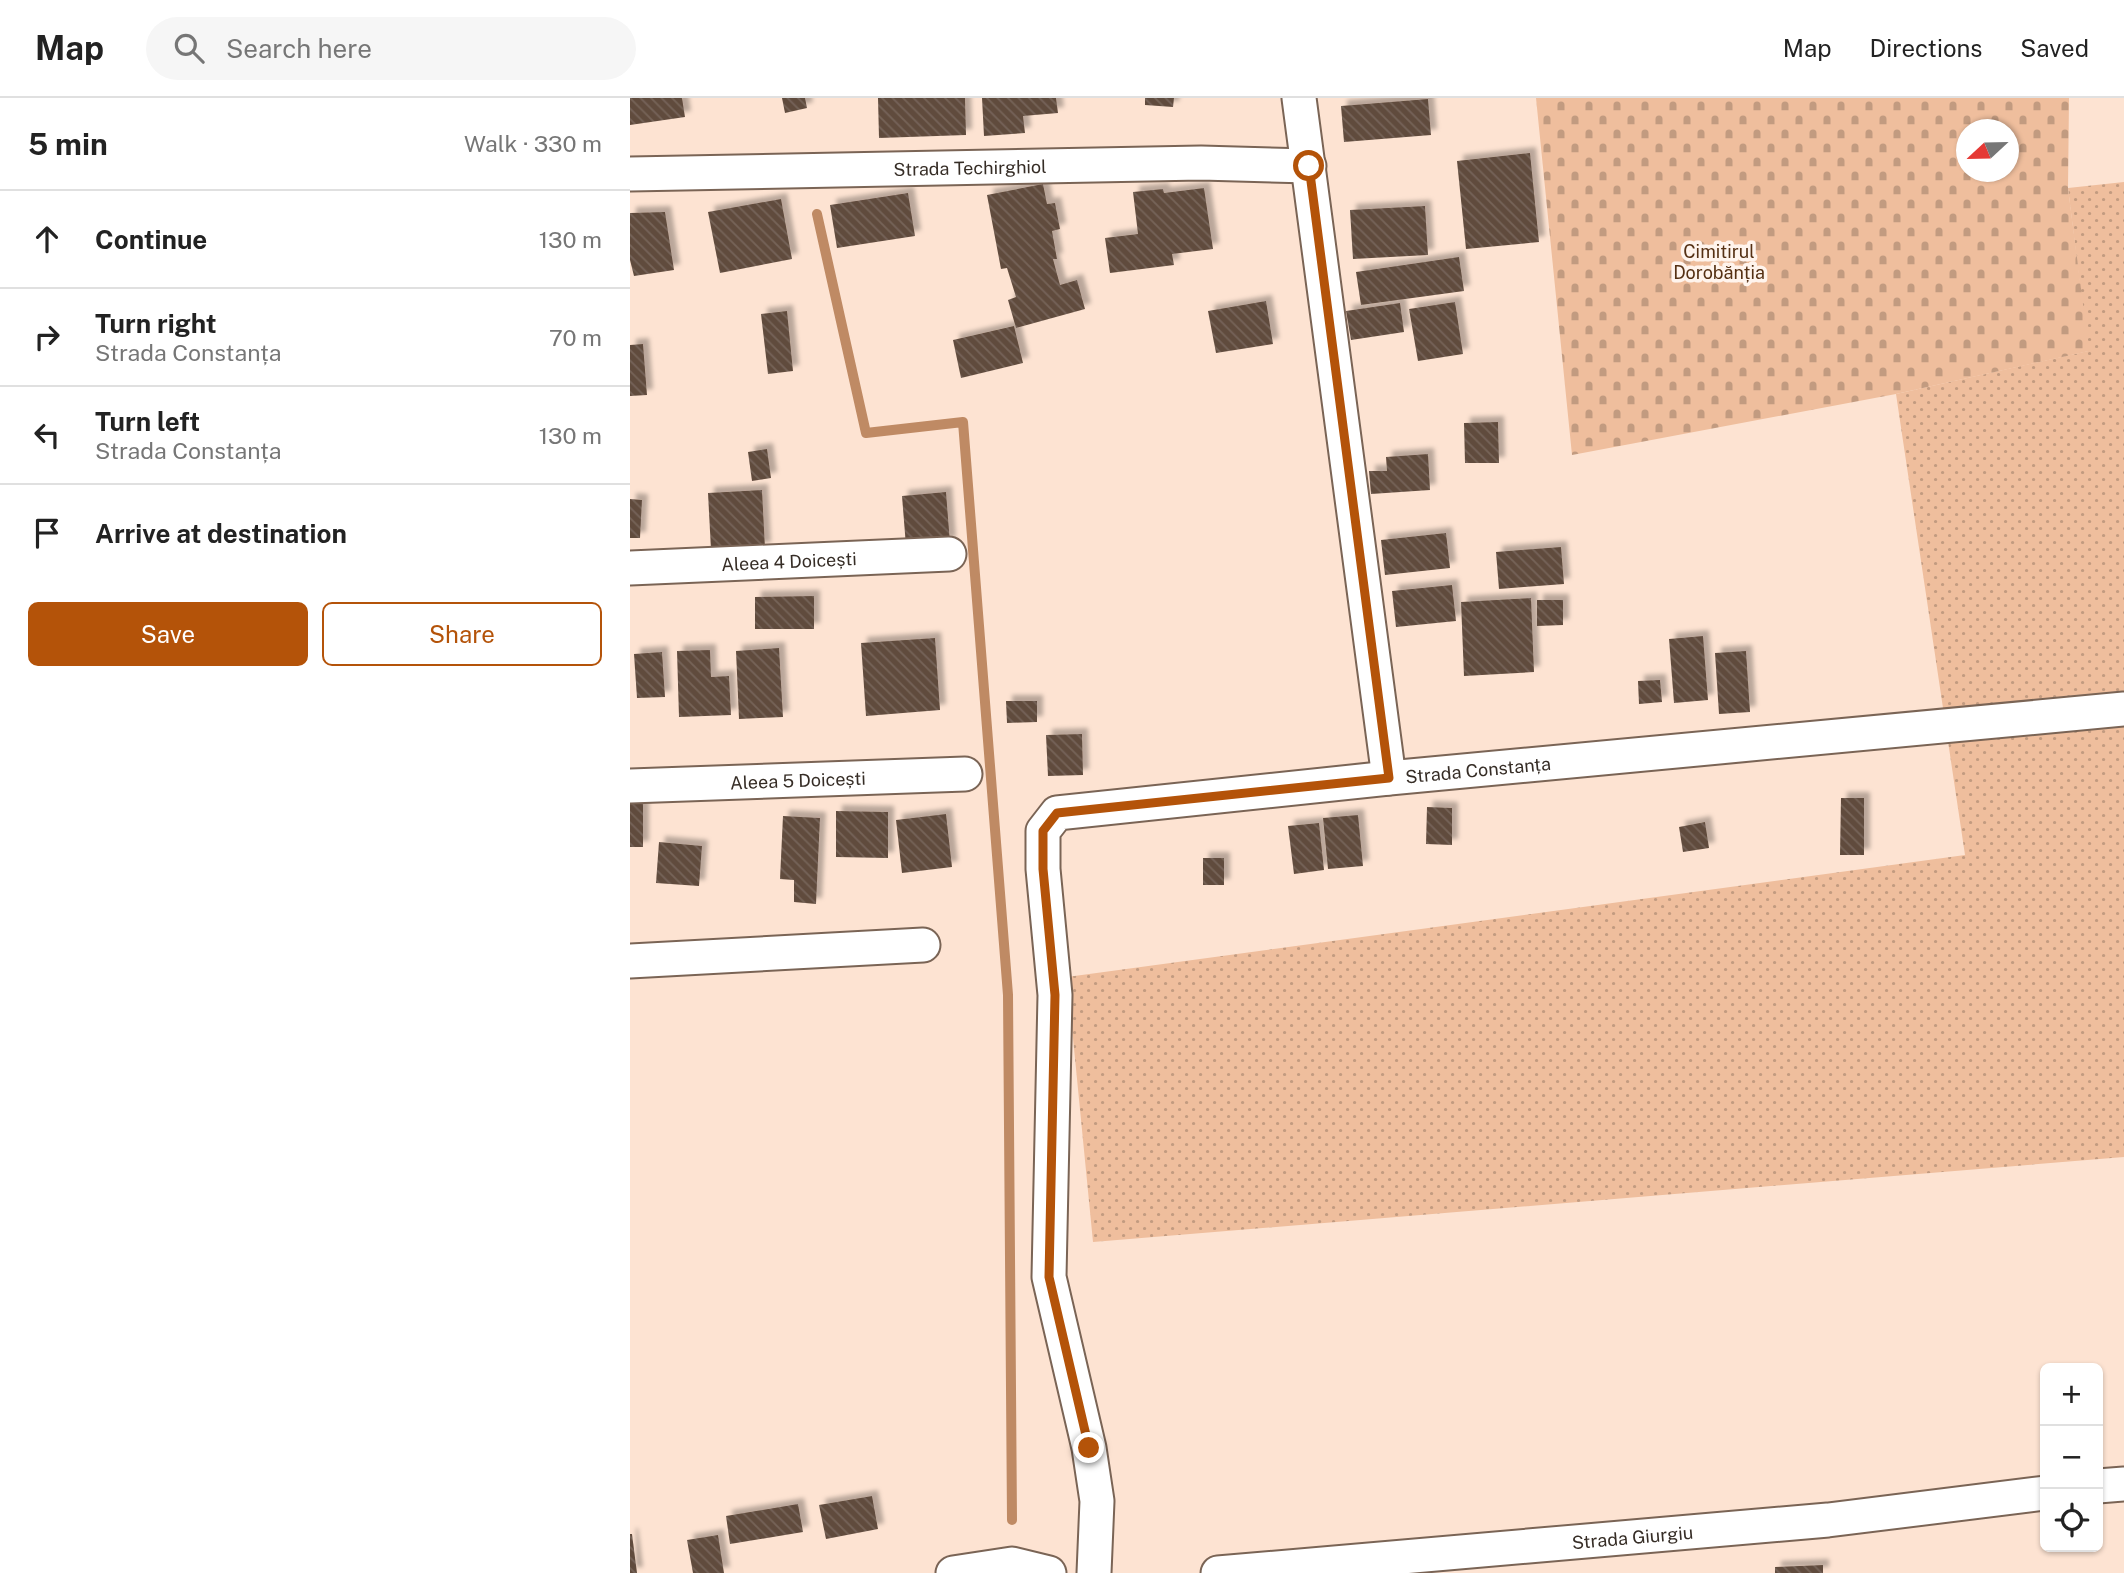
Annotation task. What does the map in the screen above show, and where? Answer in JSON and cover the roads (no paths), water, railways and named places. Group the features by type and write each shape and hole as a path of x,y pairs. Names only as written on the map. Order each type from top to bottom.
{"street":[{"path":"1299,98 1389,778"},
{"name":"Strada Techirghiol","path":"630,174 1201,163 1309,166"},
{"name":"Aleea 4 Doicești","path":"630,568 949,554"},
{"name":"Strada Constanța","path":"1094,1573 1096,1488 1049,1277 1055,995 1043,869 1043,831 1057,813 1389,778 2124,709"},
{"name":"Aleea 5 Doicești","path":"630,786 965,774"},
{"path":"630,961 923,945"},
{"path":"2103,1485 2124,1483"},
{"name":"Strada Giurgiu","path":"1218,1573 1828,1520 2040,1494"},
{"path":"953,1573 1013,1564 1049,1573"}],"waterway":[{"path":"817,214 866,433 963,422 1008,995 1012,1520"}],"park label":[{"name":"Cimitirul Dorobănția","path":"1719,261"}]}
